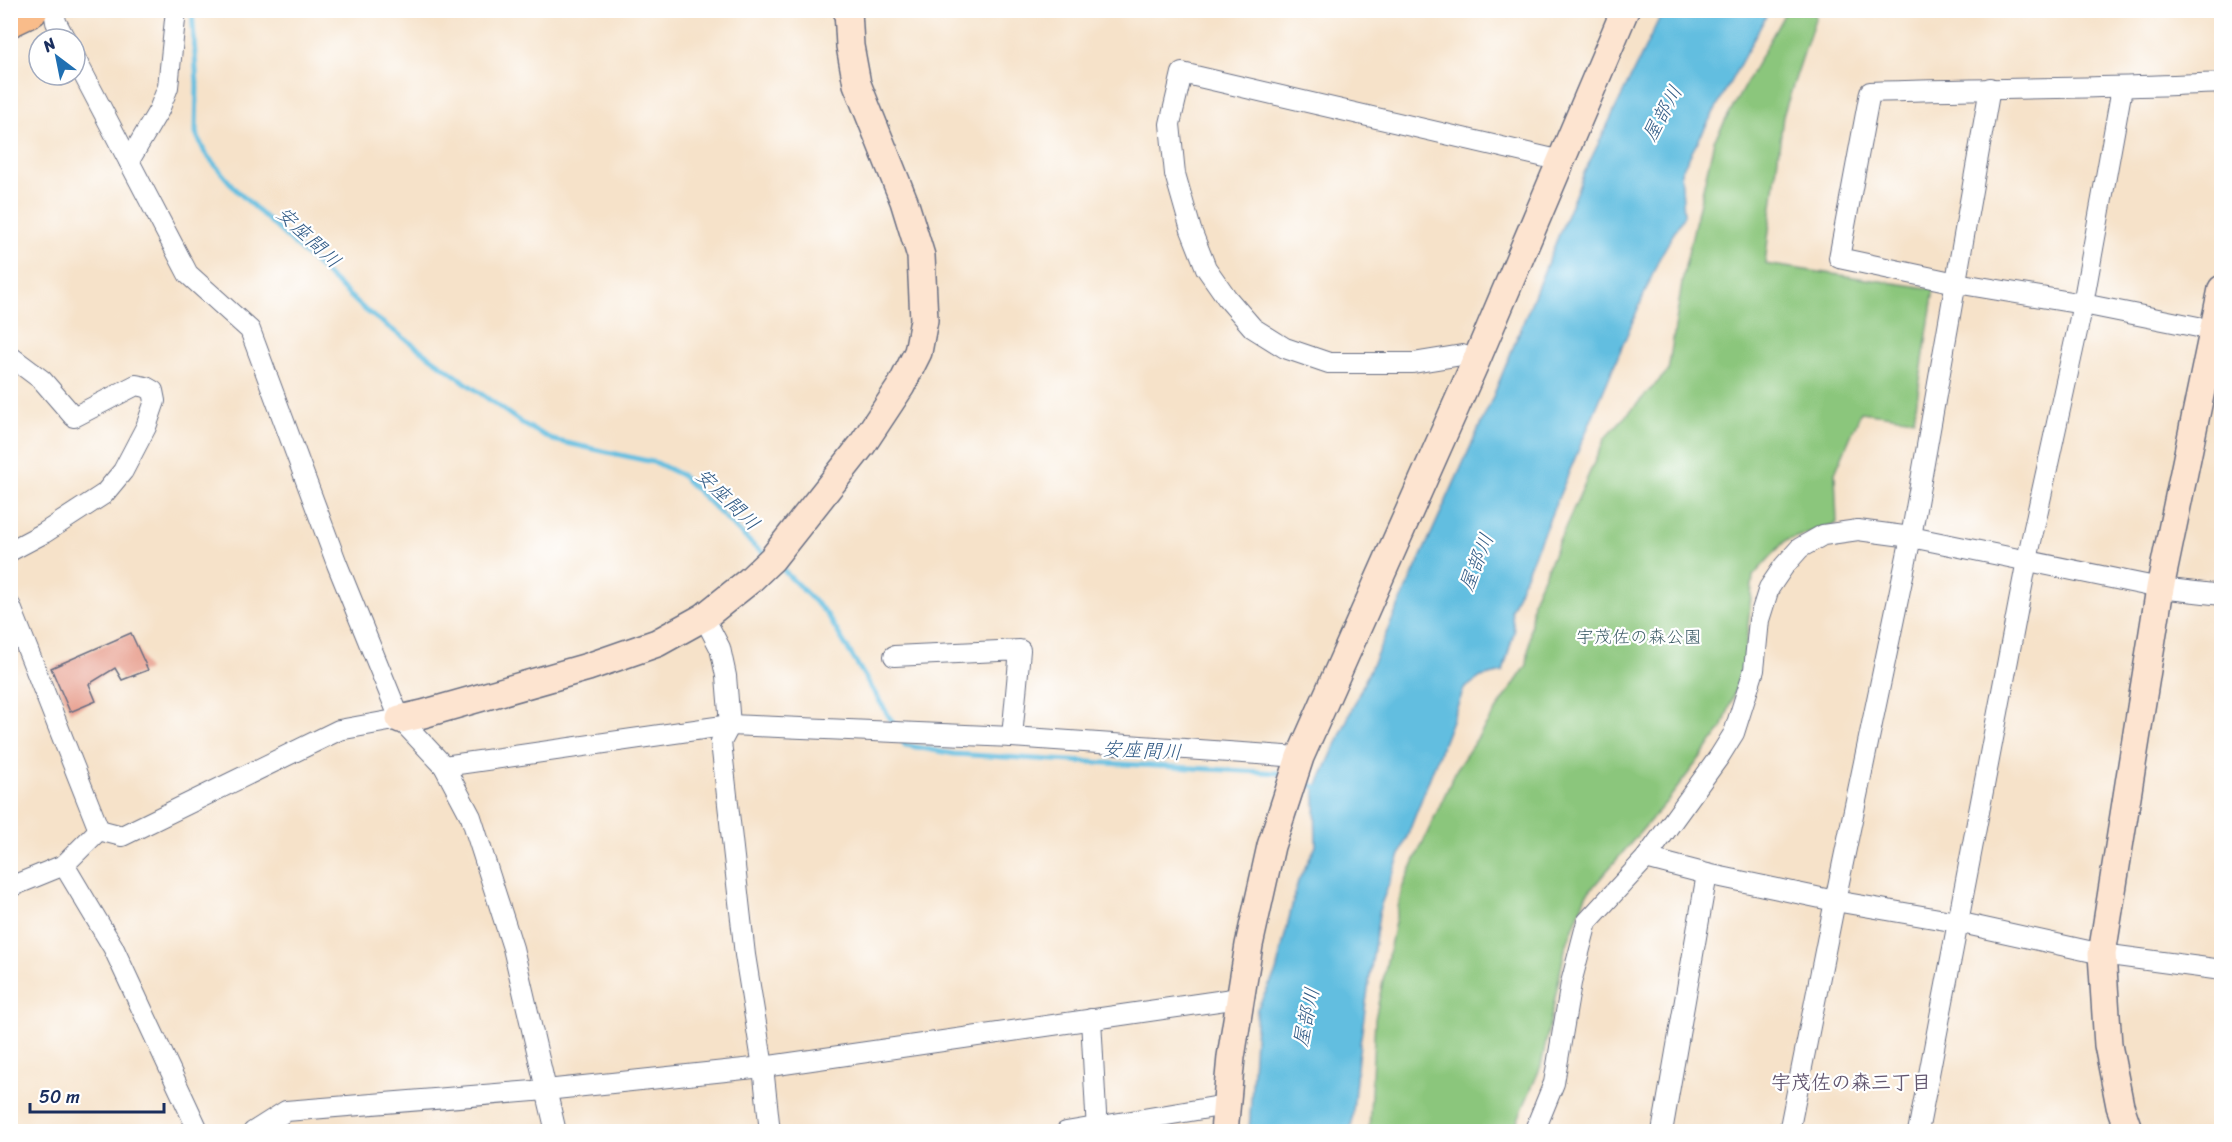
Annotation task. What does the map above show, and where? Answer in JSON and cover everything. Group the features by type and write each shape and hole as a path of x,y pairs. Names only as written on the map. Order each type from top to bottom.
{"highway":[{"path":"10,20 31,10"}],"street":[{"path":"54,10 59,27"},
{"path":"129,161 159,110 168,87 176,10"},
{"path":"99,830 122,836 339,730 434,712 588,667 657,643 704,617 749,581 779,550 862,445 901,386 918,352 924,320 921,256 904,201 857,84 850,46 848,10"},
{"path":"1224,1131 1239,998 1249,945 1271,846 1300,757 1476,361 1625,10"},
{"path":"1476,361 1462,356 1413,363 1329,363 1284,348 1252,328 1206,268 1191,230 1174,174 1170,124 1182,73 1562,160"},
{"path":"87,81 188,274 250,330 337,564 400,719 444,766 471,817 513,948 556,1131"},
{"path":"2217,329 1956,283 1839,258 1870,92 1990,88 2122,88 2222,83"},
{"path":"1790,1131 1834,901 1911,537 1990,88"},
{"path":"1918,1131 2027,560 2083,304 2122,88"},
{"path":"2129,1131 2120,1106 2108,1045 2102,954 2160,588 2217,329 2222,289"},
{"path":"10,356 42,380 74,417 136,385 153,391 155,401 146,428 123,471 104,494 44,533 10,551"},
{"path":"1533,1131 1554,1083 1571,983 1587,922 1646,858 1719,758 1734,733 1754,670 1759,620 1769,588 1800,548 1822,534 1858,530 1911,537 2160,588 2222,595"},
{"path":"12,614 99,830"},
{"path":"704,617 720,648 726,676 730,725 721,742 745,955 763,1067 770,1131"},
{"path":"894,656 1020,650 1012,737"},
{"path":"444,766 730,725 1012,737 1300,757"},
{"path":"10,887 64,865 99,830"},
{"path":"1646,858 1707,874 1834,901 1957,922 2102,954 2222,970"},
{"path":"64,865 113,946 199,1131"},
{"path":"1662,1131 1707,874"},
{"path":"253,1131 286,1111 546,1090 763,1067 1239,998"},
{"path":"1091,1019 1097,1129"},
{"path":"1066,1131 1097,1129 1226,1105"}],"green space":[{"name":"宇茂佐の森公園","path":"1786,11 1811,11 1816,16 1783,116 1765,264 1934,289 1914,419 1861,412 1835,473 1837,523 1785,541 1753,576 1744,665 1722,729 1668,800 1586,895 1565,949 1541,1066 1513,1131 1369,1132 1375,1019 1402,888 1457,768 1527,665 1533,600 1605,438 1668,371 1684,271 1714,141"}],"water":[{"name":"屋部川","path":"1663,11 1769,11 1681,172 1684,215 1659,259 1511,610 1514,632 1503,672 1481,677 1464,689 1380,907 1358,1058 1351,1131 1249,1131 1257,1009 1276,972 1298,881 1316,846 1315,791 1492,399 1584,173"}],"building":[{"path":"131,633 148,670 122,680 115,668 89,684 96,701 70,712 51,668"}],"waterway":[{"name":"安座間川","path":"192,10 197,84 196,133 205,153 236,190 365,310 523,424 553,440 657,463 681,475 765,554"},
{"name":"安座間川","path":"777,564 826,613 896,728"},
{"name":"安座間川","path":"900,736 905,745 954,754 1278,773 1286,776"},
{"name":"安座間川","path":"1300,781 1322,789"}],"district":[{"name":"宇茂佐の森三丁目","path":"1851,1082"}]}
